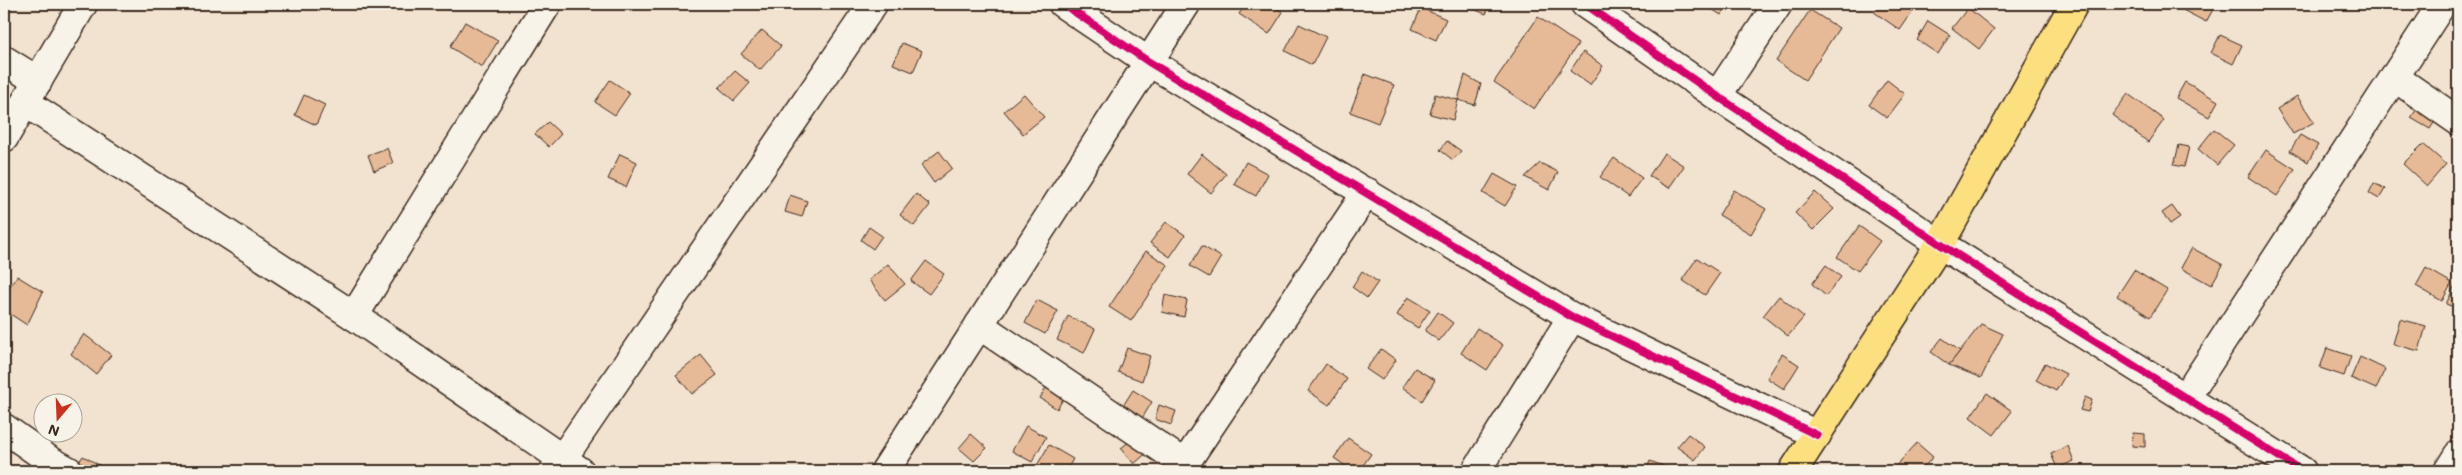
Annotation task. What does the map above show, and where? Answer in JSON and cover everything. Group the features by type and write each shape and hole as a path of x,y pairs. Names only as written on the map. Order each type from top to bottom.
{"main road":[{"path":"1793,471 1940,244 2074,4"}],"street":[{"path":"4,138 83,4"},
{"path":"354,316 547,4"},
{"path":"4,60 32,92 354,316 566,467 873,4"},
{"path":"1063,4 1149,62 1572,317 1817,435"},
{"path":"885,471 1186,4"},
{"path":"1585,4 1717,96 1940,244 2302,471"},
{"path":"1717,96 1778,4"},
{"path":"2186,397 2442,4"},
{"path":"2394,77 2458,121"},
{"path":"979,325 1182,468 1367,192"},
{"path":"1476,471 1572,317"},
{"path":"4,428 49,460 69,471"},
{"path":"2448,471 2458,455"}],"building":[{"path":"1246,4 1270,4 1283,12 1269,34 1239,14"},
{"path":"1460,4 1490,4 1486,14"},
{"path":"1704,4 1729,4 1721,15"},
{"path":"1880,4 1918,4 1900,30 1874,12"},
{"path":"2176,4 2216,4 2206,22 2175,6"},
{"path":"1421,8 1446,19 1436,40 1412,29"},
{"path":"1968,8 1994,29 1979,49 1952,28"},
{"path":"1810,10 1839,28 1805,80 1776,61"},
{"path":"1538,17 1578,44 1534,109 1494,82"},
{"path":"1928,21 1950,35 1938,54 1917,40"},
{"path":"465,22 498,41 482,67 450,47"},
{"path":"1299,24 1326,37 1312,65 1285,51"},
{"path":"762,30 781,46 760,70 741,54"},
{"path":"2220,35 2242,45 2233,64 2211,53"},
{"path":"902,43 922,51 913,72 893,64"},
{"path":"1583,52 1603,66 1590,85 1570,71"},
{"path":"735,71 750,83 734,101 719,88"},
{"path":"1365,74 1394,85 1378,123 1350,112"},
{"path":"1465,75 1481,84 1475,105 1458,100"},
{"path":"610,80 630,93 615,115 595,102"},
{"path":"1887,80 1905,94 1887,118 1869,105"},
{"path":"2185,82 2218,101 2209,117 2176,98"},
{"path":"1024,94 1044,117 1023,134 1004,111"},
{"path":"1435,94 1458,100 1453,120 1430,114"},
{"path":"2128,94 2164,120 2148,142 2112,115"},
{"path":"304,95 325,105 316,125 295,115"},
{"path":"2297,96 2314,122 2293,134 2277,109"},
{"path":"2421,102 2440,113 2430,129 2411,118"},
{"path":"548,122 561,134 549,147 535,134"},
{"path":"2214,129 2234,145 2217,165 2198,149"},
{"path":"2300,135 2318,145 2308,162 2290,151"},
{"path":"1447,141 1461,151 1453,160 1440,150"},
{"path":"2423,144 2446,164 2427,186 2403,164"},
{"path":"2179,145 2189,147 2184,167 2174,165"},
{"path":"387,148 393,163 374,171 368,155"},
{"path":"2266,150 2295,169 2277,196 2248,177"},
{"path":"939,151 952,168 934,183 921,165"},
{"path":"1664,153 1684,166 1669,188 1649,176"},
{"path":"620,154 637,162 626,187 608,179"},
{"path":"1202,154 1226,174 1211,193 1187,174"},
{"path":"1614,158 1642,178 1628,197 1600,177"},
{"path":"1246,162 1268,174 1256,196 1234,184"},
{"path":"1540,163 1558,172 1549,190 1525,177"},
{"path":"1494,174 1517,187 1505,206 1483,193"},
{"path":"2374,183 2385,189 2379,199 2369,193"},
{"path":"1734,190 1766,209 1751,234 1719,215"},
{"path":"1815,192 1834,209 1813,230 1795,213"},
{"path":"916,194 930,205 914,226 900,215"},
{"path":"790,195 807,201 802,217 785,212"},
{"path":"2172,206 2180,217 2170,224 2162,213"},
{"path":"1166,222 1185,235 1170,257 1150,243"},
{"path":"1859,226 1880,241 1858,271 1837,257"},
{"path":"869,227 882,236 873,249 861,240"},
{"path":"1202,246 1221,257 1209,277 1190,266"},
{"path":"2192,248 2223,265 2211,285 2181,268"},
{"path":"1146,251 1168,265 1131,321 1109,307"},
{"path":"1697,258 1720,273 1705,295 1682,280"},
{"path":"926,261 944,274 929,294 911,281"},
{"path":"888,264 905,284 885,300 869,280"},
{"path":"1826,265 1841,277 1826,296 1812,284"},
{"path":"2426,268 2452,283 2442,301 2416,286"},
{"path":"2134,270 2167,290 2150,317 2117,296"},
{"path":"1362,271 1378,282 1367,298 1352,287"},
{"path":"17,276 43,292 27,325 4,310 4,295"},
{"path":"2455,285 2458,286 2458,309 2446,304"},
{"path":"1165,295 1187,300 1184,317 1162,312"},
{"path":"1779,296 1804,317 1788,336 1763,316"},
{"path":"1408,297 1430,310 1418,328 1397,315"},
{"path":"1037,300 1058,311 1045,334 1025,323"},
{"path":"1438,312 1453,323 1439,341 1425,331"},
{"path":"1068,316 1095,329 1084,353 1057,340"},
{"path":"2400,319 2426,326 2419,351 2393,344"},
{"path":"1981,324 2003,334 1981,378 1949,365"},
{"path":"1477,328 1503,345 1487,370 1461,353"},
{"path":"84,334 111,355 96,374 71,354"},
{"path":"1942,338 1960,351 1949,365 1931,352"},
{"path":"1127,348 1150,356 1142,381 1118,372"},
{"path":"2327,348 2351,356 2344,376 2320,368"},
{"path":"1381,349 1396,360 1382,380 1366,369"},
{"path":"1782,354 1799,365 1784,389 1767,378"},
{"path":"701,355 717,375 692,394 676,375"},
{"path":"2360,357 2385,369 2376,389 2351,378"},
{"path":"2045,363 2066,374 2056,391 2036,380"},
{"path":"1326,364 1347,379 1329,405 1308,391"},
{"path":"1415,368 1435,380 1422,401 1402,387"},
{"path":"1050,381 1068,391 1057,409 1040,398"},
{"path":"1133,390 1152,402 1138,425 1119,412"},
{"path":"1987,393 2012,411 1994,435 1970,417"},
{"path":"2085,397 2092,400 2088,412 2080,410"},
{"path":"1159,405 1176,411 1171,425 1155,419"},
{"path":"1026,426 1046,437 1032,462 1012,451"},
{"path":"2133,433 2145,434 2145,447 2132,446"},
{"path":"971,434 987,448 974,461 959,448"},
{"path":"1688,434 1705,447 1695,460 1677,447"},
{"path":"1138,435 1150,450 1134,464 1121,448"},
{"path":"1348,438 1371,454 1359,471 1353,471 1334,458"},
{"path":"1917,443 1933,457 1920,471 1898,471 1894,468"},
{"path":"1049,445 1073,459 1066,471 1043,471 1036,467"},
{"path":"2068,446 2074,461 2057,468 2051,454"},
{"path":"83,456 101,466 98,471 81,471 75,468"},
{"path":"1650,461 1671,469 1670,471 1646,471"}],"cycle path":[{"path":"1063,4 1149,62 1572,317 1817,435"},
{"path":"1585,4 1717,96 1940,244 2302,471"}]}
